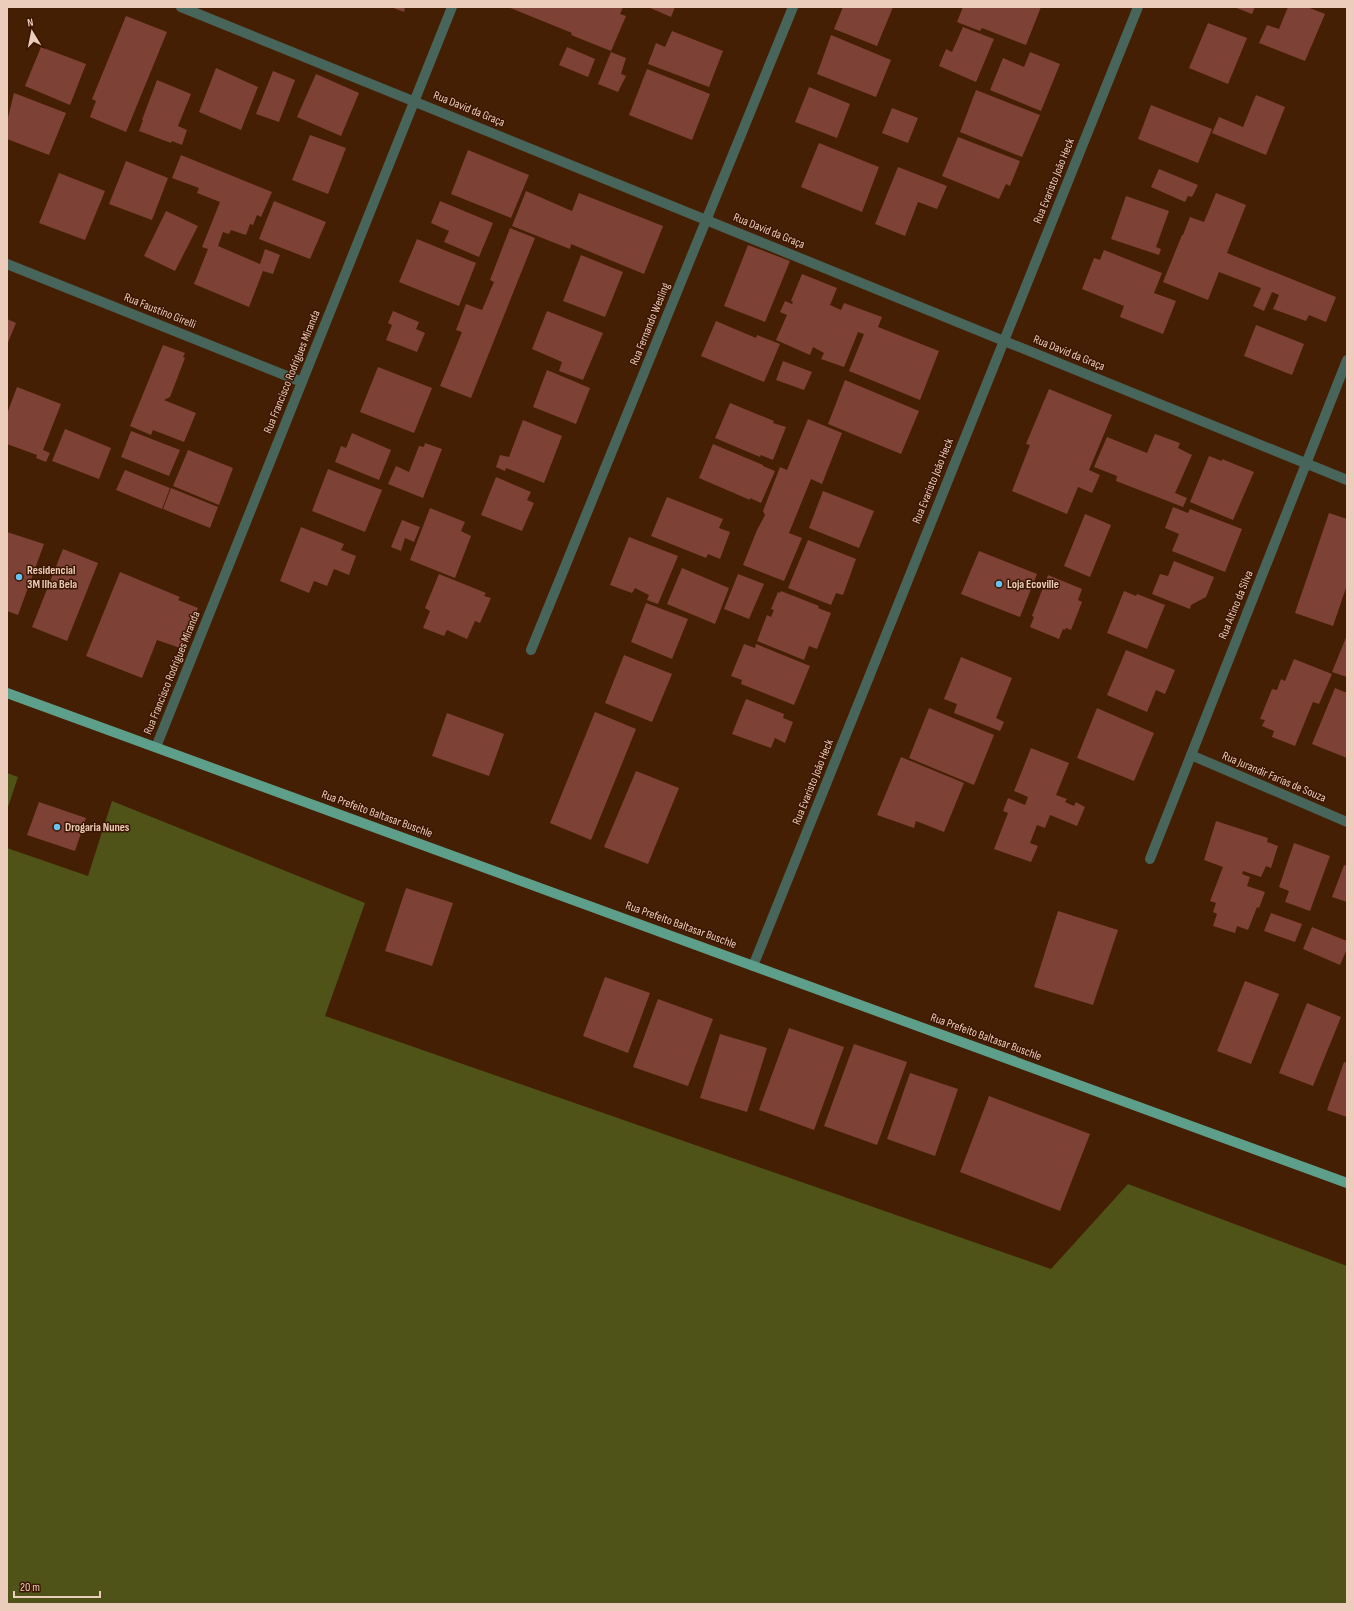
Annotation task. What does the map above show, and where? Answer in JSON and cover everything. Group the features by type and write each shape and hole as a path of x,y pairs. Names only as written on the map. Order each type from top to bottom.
{"main road":[{"name":"Rua Prefeito Baltasar Buschle","path":"7,693 1347,1183"}],"street":[{"name":"Rua David da Graça","path":"181,7 1347,480"},
{"name":"Rua Francisco Rodrigues Miranda","path":"156,747 452,7"},
{"name":"Rua Fernando Wesling","path":"531,650 793,7"},
{"name":"Rua Evaristo João Heck","path":"753,966 1138,7"},
{"name":"Rua Faustino Girelli","path":"7,264 302,382"},
{"name":"Rua Altino da Silva","path":"1150,859 1347,360"},
{"name":"Rua Jurandir Farias de Souza","path":"1191,755 1347,822"}],"green space":[{"path":"7,773 18,777 7,810"},
{"path":"112,801 365,903 325,1016 1051,1269 1128,1184 1347,1266 1347,1604 7,1604 7,848 88,876"}],"building":[{"path":"391,7 405,7 404,12"},
{"path":"508,7 623,7 620,14 626,16 611,51 571,35 572,33"},
{"path":"648,7 675,7 671,17"},
{"path":"843,7 893,7 877,46 834,29"},
{"path":"963,7 1041,7 1026,45 982,28 980,31 957,22"},
{"path":"1234,7 1255,7 1252,14"},
{"path":"1288,7 1307,7 1325,14 1305,61 1259,43 1267,25 1279,29"},
{"path":"126,16 167,32 126,132 90,117 96,101 92,99"},
{"path":"1208,23 1247,38 1228,84 1189,68"},
{"path":"963,27 994,39 976,82 939,66 946,49 952,52"},
{"path":"672,31 723,51 709,87 648,64 656,43 665,47"},
{"path":"831,35 891,60 876,97 817,74"},
{"path":"41,47 86,64 70,105 25,86"},
{"path":"567,47 595,59 588,77 559,65"},
{"path":"611,52 626,58 621,74 626,76 618,92 598,84"},
{"path":"1030,52 1060,64 1041,111 990,90 1003,58 1024,67"},
{"path":"216,68 258,87 241,130 199,112"},
{"path":"647,69 710,94 692,140 629,115"},
{"path":"273,71 295,80 279,122 256,114"},
{"path":"316,74 359,93 341,136 297,117"},
{"path":"157,80 191,94 178,126 187,130 182,145 172,141 171,143 139,131"},
{"path":"809,87 850,104 837,138 795,122"},
{"path":"976,90 1040,115 1022,157 960,132"},
{"path":"14,93 66,113 49,155 7,139 7,122"},
{"path":"1256,95 1285,107 1266,155 1212,133 1219,117 1243,127"},
{"path":"1151,105 1212,129 1198,163 1138,139"},
{"path":"892,108 918,118 908,143 882,133"},
{"path":"310,135 346,148 328,194 292,180"},
{"path":"958,137 1020,161 1010,186 1006,184 999,199 942,176"},
{"path":"819,143 879,167 862,212 801,187"},
{"path":"468,150 529,175 511,218 451,194"},
{"path":"181,155 272,192 261,217 257,215 253,225 250,224 246,235 231,230 229,234 223,232 218,246 260,264 265,249 280,255 273,274 263,271 249,307 194,284 208,249 202,247 220,202 197,193 199,188 172,178"},
{"path":"126,161 168,178 152,220 109,204"},
{"path":"898,167 947,186 937,209 918,202 905,236 875,224"},
{"path":"1159,169 1198,185 1192,197 1188,196 1185,202 1151,187"},
{"path":"59,173 105,191 85,240 39,223"},
{"path":"526,191 572,211 579,193 663,226 644,274 571,244 570,249 512,226"},
{"path":"1216,193 1246,205 1227,253 1336,297 1326,322 1309,315 1306,321 1273,309 1279,295 1272,292 1264,311 1253,306 1261,288 1219,272 1208,300 1163,282 1190,217 1204,222"},
{"path":"1126,196 1169,211 1156,247 1161,249 1159,255 1111,239"},
{"path":"274,201 326,222 310,259 259,239"},
{"path":"440,201 493,223 479,257 444,242 449,231 431,223"},
{"path":"166,211 198,226 175,271 144,256"},
{"path":"510,228 535,238 471,398 440,386 462,332 456,330 466,304 482,310 494,282 490,280"},
{"path":"417,239 476,263 459,306 399,282"},
{"path":"748,245 790,261 765,322 724,306"},
{"path":"1104,250 1162,273 1154,293 1176,301 1163,334 1120,317 1124,306 1082,289 1094,258 1100,260"},
{"path":"581,255 623,272 605,317 563,301"},
{"path":"802,274 837,288 830,305 841,310 844,303 882,317 878,327 939,351 920,400 849,371 864,334 858,332 844,367 821,359 824,353 813,347 810,355 776,340 787,315 780,312 785,301 792,304 793,302 791,301"},
{"path":"393,311 419,322 416,329 425,333 417,352 386,340 392,325 388,323"},
{"path":"547,311 603,333 583,380 559,371 562,362 532,349"},
{"path":"7,319 16,323 7,345"},
{"path":"716,321 756,338 757,335 780,344 764,382 701,356"},
{"path":"1256,325 1304,344 1292,375 1244,356"},
{"path":"163,345 185,353 183,357 185,358 170,397 164,400 196,413 184,442 153,430 151,435 130,426"},
{"path":"783,361 812,372 804,390 776,380"},
{"path":"378,367 432,388 414,433 360,412"},
{"path":"547,370 590,388 576,424 533,407"},
{"path":"845,380 919,411 901,454 828,424"},
{"path":"17,387 61,404 43,450 50,453 46,462 36,458 37,455 7,444 7,414"},
{"path":"1049,389 1112,415 1089,470 1100,475 1092,493 1078,487 1067,514 1012,491 1030,445 1026,444"},
{"path":"730,403 774,421 773,423 786,427 773,460 761,455 760,457 715,438"},
{"path":"808,419 842,433 822,484 811,479 789,533 802,538 784,581 743,565 757,530 765,515 763,511 780,467 787,470"},
{"path":"523,420 562,436 544,483 506,468 505,471 496,467 500,455 509,457"},
{"path":"65,429 111,448 99,479 52,461"},
{"path":"131,431 180,450 169,476 121,457"},
{"path":"352,433 391,450 379,480 335,462 341,446 346,448"},
{"path":"1155,434 1180,443 1178,448 1192,455 1175,493 1187,498 1183,507 1116,481 1117,476 1094,467 1107,437 1147,453"},
{"path":"425,443 442,449 423,498 388,484 396,466 409,472 419,446 424,447"},
{"path":"713,444 775,471 761,503 750,498 750,500 699,478"},
{"path":"188,450 233,468 219,505 173,486"},
{"path":"1209,456 1222,461 1222,459 1254,472 1233,520 1190,502"},
{"path":"328,469 382,490 365,532 312,511"},
{"path":"125,470 170,488 162,509 116,490"},
{"path":"496,477 531,492 527,500 534,503 522,531 481,515"},
{"path":"171,488 218,507 210,528 163,509"},
{"path":"823,491 874,511 859,548 809,528"},
{"path":"667,497 723,519 719,528 730,532 720,559 708,554 706,558 651,536"},
{"path":"1173,507 1188,513 1190,509 1242,529 1225,572 1172,551 1179,534 1165,528"},
{"path":"430,508 465,522 461,531 471,536 455,578 410,560"},
{"path":"1329,513 1347,519 1347,585 1333,626 1295,613"},
{"path":"1085,514 1111,525 1090,577 1064,566"},
{"path":"402,520 420,527 414,542 405,538 401,551 391,547"},
{"path":"301,527 344,544 341,550 356,556 349,575 334,569 327,586 314,581 309,593 280,581"},
{"name":"Residencial 3M Ilha Bela","path":"7,532 44,544 18,615 7,611"},
{"path":"629,537 678,556 658,604 647,600 649,595 635,588 632,593 610,585"},
{"path":"808,540 856,559 843,595 836,593 831,605 788,588"},
{"path":"63,549 98,563 67,641 32,627"},
{"name":"Loja Ecoville","path":"979,551 1037,574 1020,617 961,594"},
{"path":"1174,561 1214,577 1206,597 1191,605 1190,609 1152,594 1160,574 1168,576"},
{"path":"682,568 729,588 715,624 667,604"},
{"path":"120,572 180,597 178,600 198,608 183,649 157,640 142,678 86,656"},
{"path":"439,574 486,593 484,596 491,598 480,623 475,621 467,639 447,630 444,636 423,628 430,611 425,608"},
{"path":"738,574 764,584 749,619 724,609"},
{"path":"1048,575 1082,589 1078,600 1082,602 1071,630 1066,628 1065,630 1063,629 1059,639 1030,627 1034,617 1032,616"},
{"path":"781,591 819,606 818,608 831,613 817,649 809,646 804,660 757,641 767,615 771,617 774,610 771,609 778,592 780,593"},
{"path":"1124,591 1136,596 1137,594 1165,605 1147,649 1107,633"},
{"path":"646,603 688,619 672,659 631,642"},
{"path":"1347,635 1347,677 1332,672"},
{"path":"744,644 755,648 756,644 810,666 794,705 741,684 742,680 731,676"},
{"path":"1126,650 1175,670 1165,694 1156,690 1147,712 1107,695"},
{"path":"624,655 672,674 652,722 605,703"},
{"path":"961,657 1012,678 996,718 1004,722 1000,731 954,713 957,704 944,699"},
{"path":"1294,659 1332,674 1319,704 1313,702 1295,746 1272,737 1274,731 1262,726 1265,720 1260,719 1272,689 1277,690 1281,679 1285,681"},
{"path":"1335,688 1347,693 1347,758 1312,744"},
{"path":"746,699 784,714 783,718 793,722 785,743 775,738 771,748 732,734"},
{"path":"929,708 994,735 974,785 909,758"},
{"path":"1097,708 1154,733 1134,781 1077,758"},
{"path":"595,712 636,729 591,840 550,823"},
{"path":"447,713 504,734 489,776 432,756"},
{"path":"1031,748 1069,763 1056,795 1067,799 1065,802 1074,806 1076,802 1085,807 1077,826 1050,815 1045,828 1037,825 1030,843 1038,846 1031,862 994,849 1008,813 1003,811 1008,798 1025,805 1028,797 1014,791"},
{"path":"901,757 964,783 944,832 916,821 914,828 877,815"},
{"path":"636,771 679,788 648,864 604,847"},
{"name":"Drogaria Nunes","path":"39,802 86,818 75,851 27,835"},
{"path":"1216,821 1268,838 1267,842 1278,846 1271,868 1266,866 1261,877 1243,871 1242,874 1250,877 1247,886 1265,892 1248,930 1237,926 1235,933 1213,926 1217,914 1213,912 1216,903 1210,901 1223,867 1204,860"},
{"path":"1294,843 1330,856 1310,911 1285,902 1289,891 1279,887"},
{"path":"1344,865 1347,866 1347,902 1332,897"},
{"path":"406,888 453,903 432,966 385,951"},
{"path":"1058,911 1118,930 1093,1005 1034,987"},
{"path":"1271,913 1302,924 1295,942 1264,931"},
{"path":"1312,927 1347,941 1347,949 1340,965 1303,949"},
{"path":"605,977 650,993 628,1053 583,1036"},
{"path":"1245,981 1279,994 1251,1064 1217,1051"},
{"path":"658,999 713,1019 688,1086 633,1067"},
{"path":"1307,1003 1341,1017 1313,1086 1279,1073"},
{"path":"789,1028 844,1047 814,1130 759,1110"},
{"path":"720,1034 767,1048 747,1112 700,1098"},
{"path":"854,1044 907,1062 877,1145 824,1126"},
{"path":"1344,1062 1347,1063 1347,1117 1327,1110"},
{"path":"910,1073 958,1089 935,1156 887,1139"},
{"path":"989,1096 1090,1134 1060,1211 960,1172"}],"place":[{"name":"Residencial 3M Ilha Bela","path":"19,577"},
{"name":"Loja Ecoville","path":"999,584"},
{"name":"Drogaria Nunes","path":"57,827"}]}
